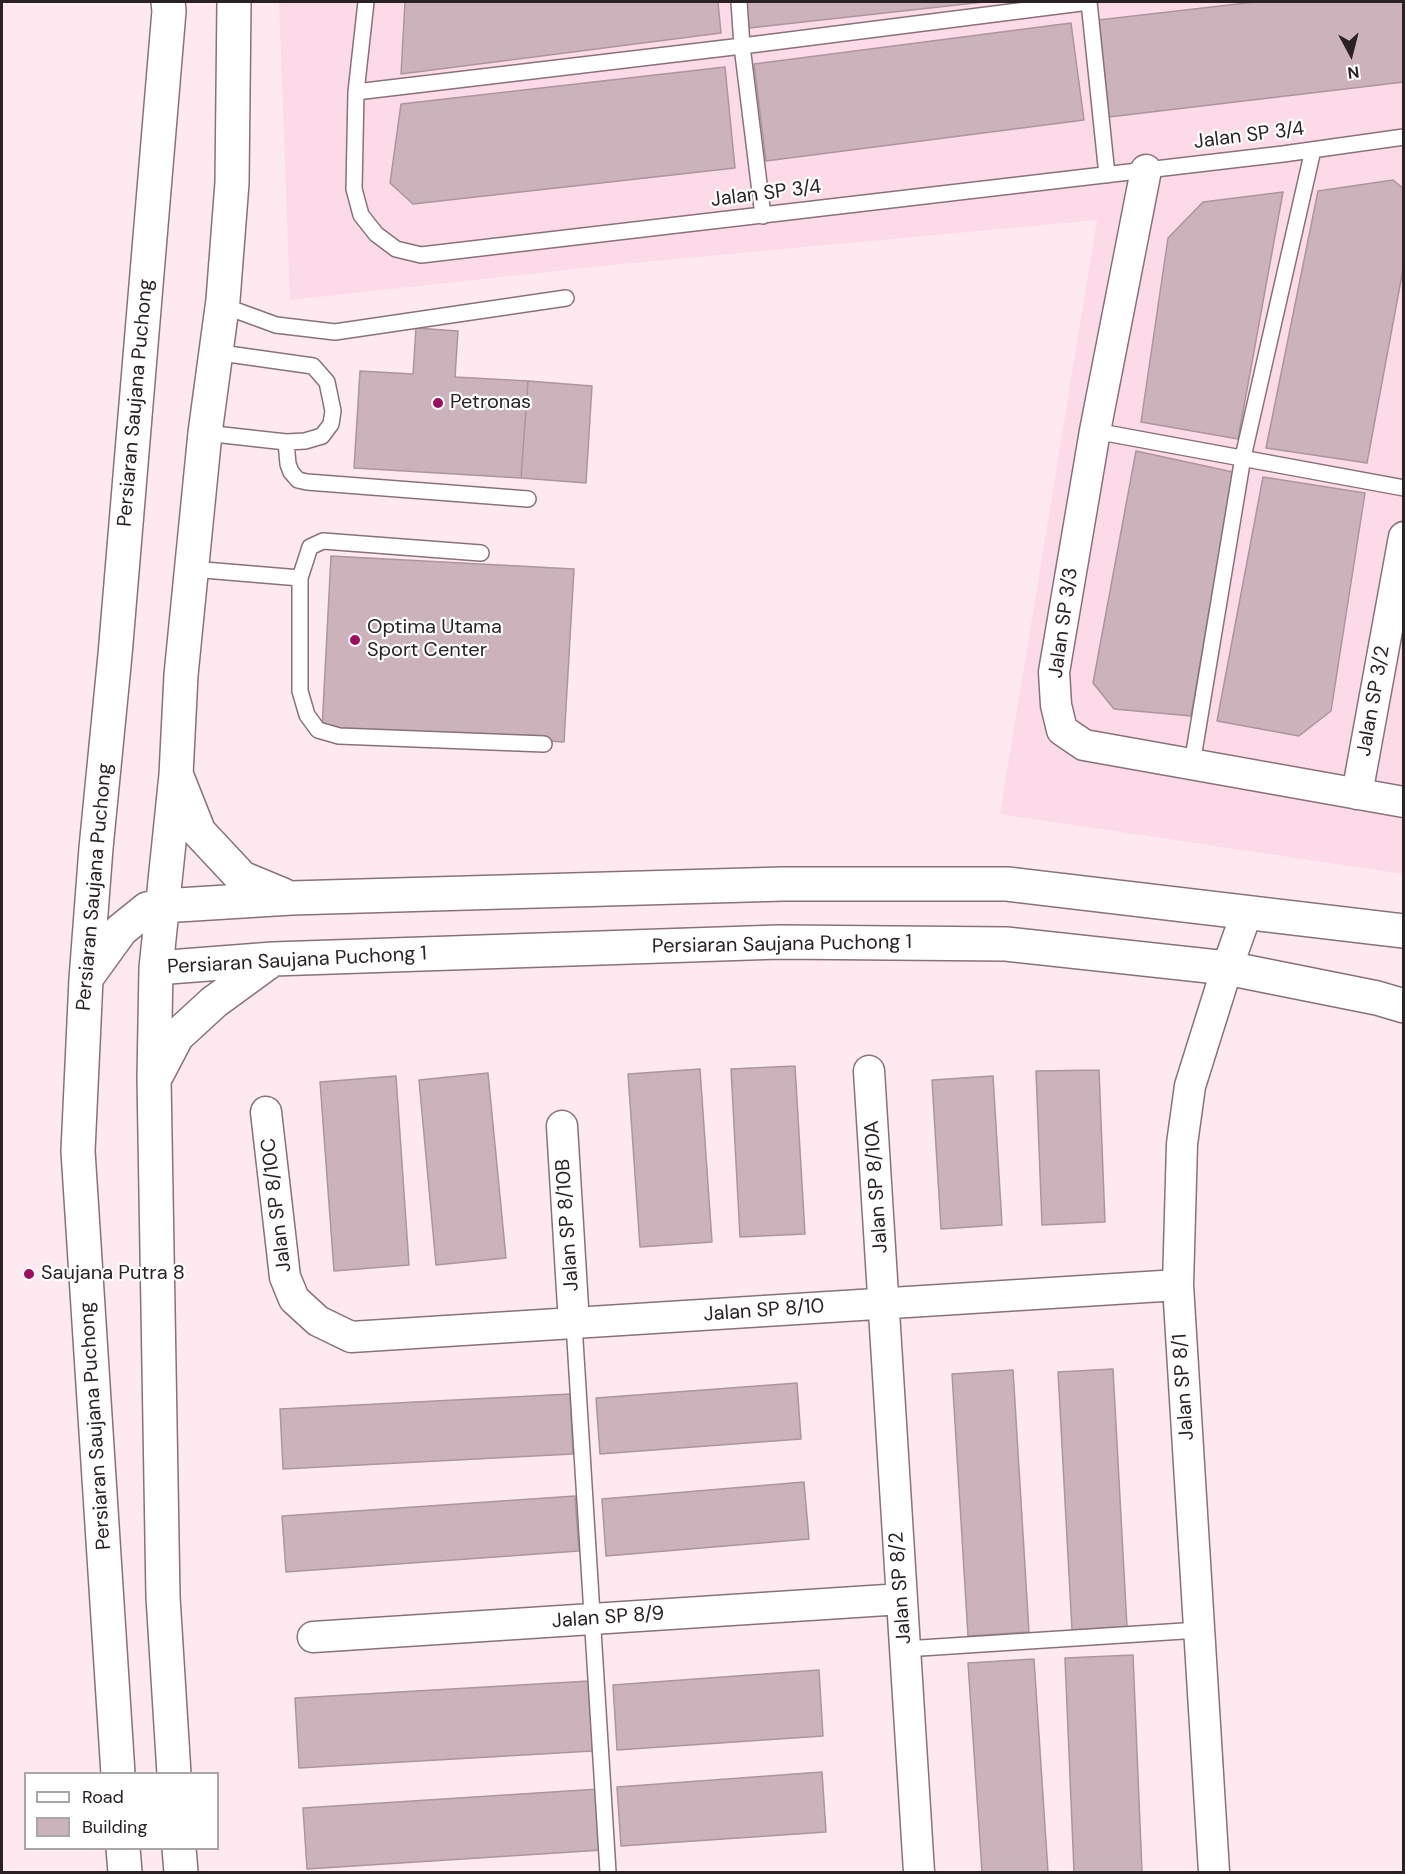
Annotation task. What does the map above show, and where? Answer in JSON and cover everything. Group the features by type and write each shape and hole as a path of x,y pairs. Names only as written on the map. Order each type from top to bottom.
{"street":[{"path":"174,1772 163,1597 154,1078 156,968 176,775 181,675 205,433 214,352 223,300 232,183 234,2"},
{"name":"Persiaran Saujana Puchong","path":"118,1772 78,1151 86,978 96,848 172,5"},
{"name":"Jalan SP 3/3","path":"1146,170 1095,431 1054,672 1056,705 1062,730 1084,745 1404,802"},
{"name":"Jalan SP 3/2","path":"1357,794 1404,537"},
{"path":"176,775 199,832 221,857 242,878 291,898"},
{"path":"96,848 113,918 136,954 156,968"},
{"path":"86,978 121,930 147,909 162,906 291,898 783,884 1008,884 1404,931"},
{"name":"Jalan SP 8/1","path":"1214,1872 1178,1286 1182,1144 1190,1086 1247,912"},
{"name":"Persiaran Saujana Puchong 1","path":"156,968 273,959 778,942 994,944 1227,968 1377,998 1404,1006"},
{"path":"154,1078 177,1036 214,1002 273,959"},
{"name":"Jalan SP 8/10A","path":"869,1071 884,1304"},
{"name":"Jalan SP 8/10C","path":"266,1112 285,1277 294,1299 318,1321 351,1337"},
{"name":"Jalan SP 8/10B","path":"562,1126 574,1324"},
{"name":"Jalan SP 8/10","path":"351,1337 1178,1286"},
{"name":"Jalan SP 8/2","path":"884,1304 919,1872"},
{"name":"Jalan SP 8/9","path":"313,1637 902,1599"},
{"path":"123,1850 124,1872"},
{"path":"179,1850 181,1872"}],"lane":[{"name":"Jalan SP 3/4","path":"366,2 356,92 354,189 361,215 376,234 396,249 421,255 1107,175 1404,137"},
{"path":"739,2 742,46 763,216"},
{"path":"356,92 1089,2 1107,175"},
{"path":"1192,764 1244,457 1313,150"},
{"path":"223,300 235,310 276,325 335,332 567,298"},
{"path":"205,433 286,442 305,441 322,436 331,424 333,411 327,382 313,366 214,352"},
{"path":"1095,431 1404,488"},
{"path":"286,442 288,464 298,480 528,499"},
{"path":"481,553 323,541 310,547 300,578 300,691 307,715 318,730 339,736 544,744"},
{"path":"192,569 300,578"},
{"path":"574,1324 608,1872"},
{"path":"905,1649 1199,1630"}],"shaded area":[{"path":"279,2 1403,2 1403,874 1000,814 1097,220 611,265 290,300"}],"building":[{"path":"405,2 718,2 721,33 401,74"},
{"path":"746,2 984,2 749,28"},
{"path":"1255,2 1404,2 1404,82 1109,117 1098,20"},
{"path":"1071,23 1084,120 766,161 754,64"},
{"path":"725,67 735,168 413,204 390,183 401,104"},
{"path":"1393,180 1404,189 1404,264 1367,463 1266,448 1318,191"},
{"path":"1283,192 1238,439 1141,422 1168,238 1203,202"},
{"path":"416,328 458,331 455,377 528,381 521,478 354,468 360,371 413,374"},
{"path":"528,381 592,386 586,483 521,478"},
{"path":"1136,451 1233,472 1191,716 1114,709 1093,683"},
{"path":"1263,477 1365,493 1331,711 1299,736 1217,721"},
{"path":"331,556 574,569 564,742 322,729"},
{"path":"795,1066 805,1234 740,1237 731,1069"},
{"path":"700,1069 712,1242 640,1247 628,1074"},
{"path":"1099,1070 1105,1222 1042,1225 1036,1071"},
{"path":"488,1073 506,1258 436,1265 419,1080"},
{"path":"396,1076 409,1265 334,1271 320,1082"},
{"path":"993,1076 1002,1225 941,1229 932,1080"},
{"path":"1113,1369 1127,1627 1072,1630 1058,1372"},
{"path":"1013,1370 1029,1632 968,1636 952,1374"},
{"path":"797,1383 801,1439 600,1454 596,1398"},
{"path":"570,1394 573,1454 283,1469 280,1409"},
{"path":"804,1482 809,1539 606,1556 602,1499"},
{"path":"575,1496 579,1551 286,1572 282,1516"},
{"path":"1133,1655 1142,1872 1074,1872 1065,1658"},
{"path":"1034,1659 1048,1872 982,1872 968,1663"},
{"path":"819,1670 823,1736 617,1750 613,1685"},
{"path":"589,1681 593,1751 299,1768 295,1698"},
{"path":"822,1772 826,1832 621,1846 617,1787"},
{"path":"599,1789 603,1850 307,1869 303,1808"}],"place":[{"name":"Petronas","path":"438,403"},
{"name":"Optima Utama Sport Center","path":"355,640"},
{"name":"Saujana Putra 8","path":"29,1274"}]}
